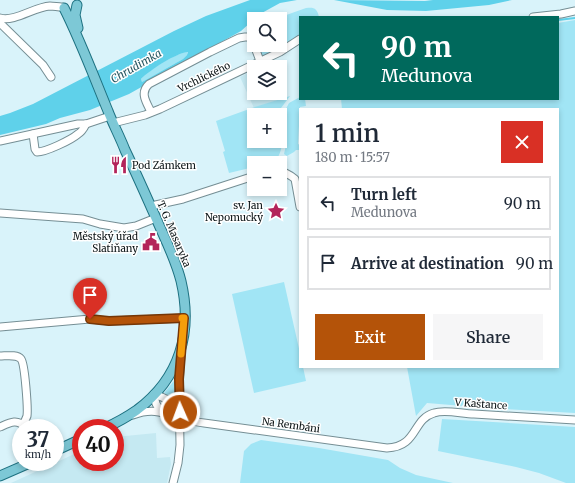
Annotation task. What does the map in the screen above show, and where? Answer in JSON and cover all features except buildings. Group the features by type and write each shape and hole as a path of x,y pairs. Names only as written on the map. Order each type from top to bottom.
{"main road":[{"name":"T. G. Masaryka","path":"62,5 70,9 74,8 78,2"},
{"name":"T. G. Masaryka","path":"78,2 75,17 84,50 110,117 170,251 179,275 183,296 184,330 180,352 174,367 165,382 154,394 142,406 123,419"},
{"name":"T. G. Masaryka","path":"62,5 84,50"},
{"path":"0,476 12,471"}],"street":[{"path":"29,12 52,0"},
{"path":"51,77 43,65 0,21 50,6 62,5"},
{"path":"542,16 575,11"},
{"path":"151,112 144,92 145,88 149,84 239,38 247,37"},
{"name":"Vrchlického","path":"262,60 299,40"},
{"name":"Vrchlického","path":"0,141 78,124 86,124 110,117 151,112 247,67"},
{"path":"33,134 35,149 39,152 75,137 82,132 86,124"},
{"path":"287,174 295,179 299,201"},
{"path":"150,206 183,199 247,178"},
{"path":"0,213 83,219 100,224 124,228 136,226 156,218"},
{"path":"0,327 90,319 109,321 184,318"},
{"path":"174,483 179,455 179,379 184,330"},
{"path":"0,356 14,356 22,361 24,368 27,409 26,419"},
{"path":"154,394 168,400 175,406 180,415"},
{"path":"154,394 157,407 165,413"},
{"name":"Na Rembáni","path":"124,419 139,412 156,411 180,415 210,424 390,448 400,445"},
{"name":"V Kaštance","path":"400,445 408,440 424,419 435,412 575,420"},
{"path":"0,427 12,422"}],"shaded area":[{"path":"306,8 315,9 319,16 299,16 299,37 287,45 287,15"},
{"path":"575,20 575,413 427,403 416,416 407,368 559,368 559,108 342,108 341,100 559,100 559,23"},
{"path":"188,51 187,55 183,59 142,82 141,79 157,66"},
{"path":"260,52 274,52 263,57"},
{"path":"247,74 247,92 240,77"},
{"path":"299,98 299,100 305,100 306,106 299,108 299,150 296,150 287,156 284,154 285,148 287,148 286,108 289,103"},
{"path":"250,100 278,100 254,108"},
{"path":"277,100 287,100 281,108 252,108"},
{"path":"247,110 247,148 281,148 278,156 247,156 247,169 229,173 223,152 225,151 216,121"},
{"path":"284,282 299,349 299,368 303,368 306,381 254,393 232,294"},
{"path":"177,377 177,403 164,393"},
{"path":"442,419 575,427 575,483 566,483 539,473 516,467 438,451"},
{"path":"156,433 157,458 170,457 171,464 167,483 11,483 37,471 64,471 64,459 72,455 72,471 124,471 124,436"},
{"path":"261,440 388,460 400,468 416,475 453,483 240,483 244,451 251,444"}],"water":[{"name":"Chrudimka","path":"250,0 297,0 280,3 264,12 247,12 247,26 241,31 129,94 90,110 60,118 46,124 0,135 0,116 33,104 206,16","holes":["188,52 183,59 142,82 141,79 163,62 177,55"]},
{"path":"334,0 512,0 489,5 426,11 387,10"}],"waterway":[{"path":"559,20 575,18"}],"slow traffic":[{"path":"181,354 184,330 184,318 182,318"}],"place":[{"name":"Pod Zámkem","path":"119,165"},
{"name":"sv. Jan Nepomucký","path":"276,211"},
{"name":"Městský úřad Slatiňany","path":"151,242"}],"route":[{"path":"90,319 109,321 184,318 179,379 180,412"}]}
